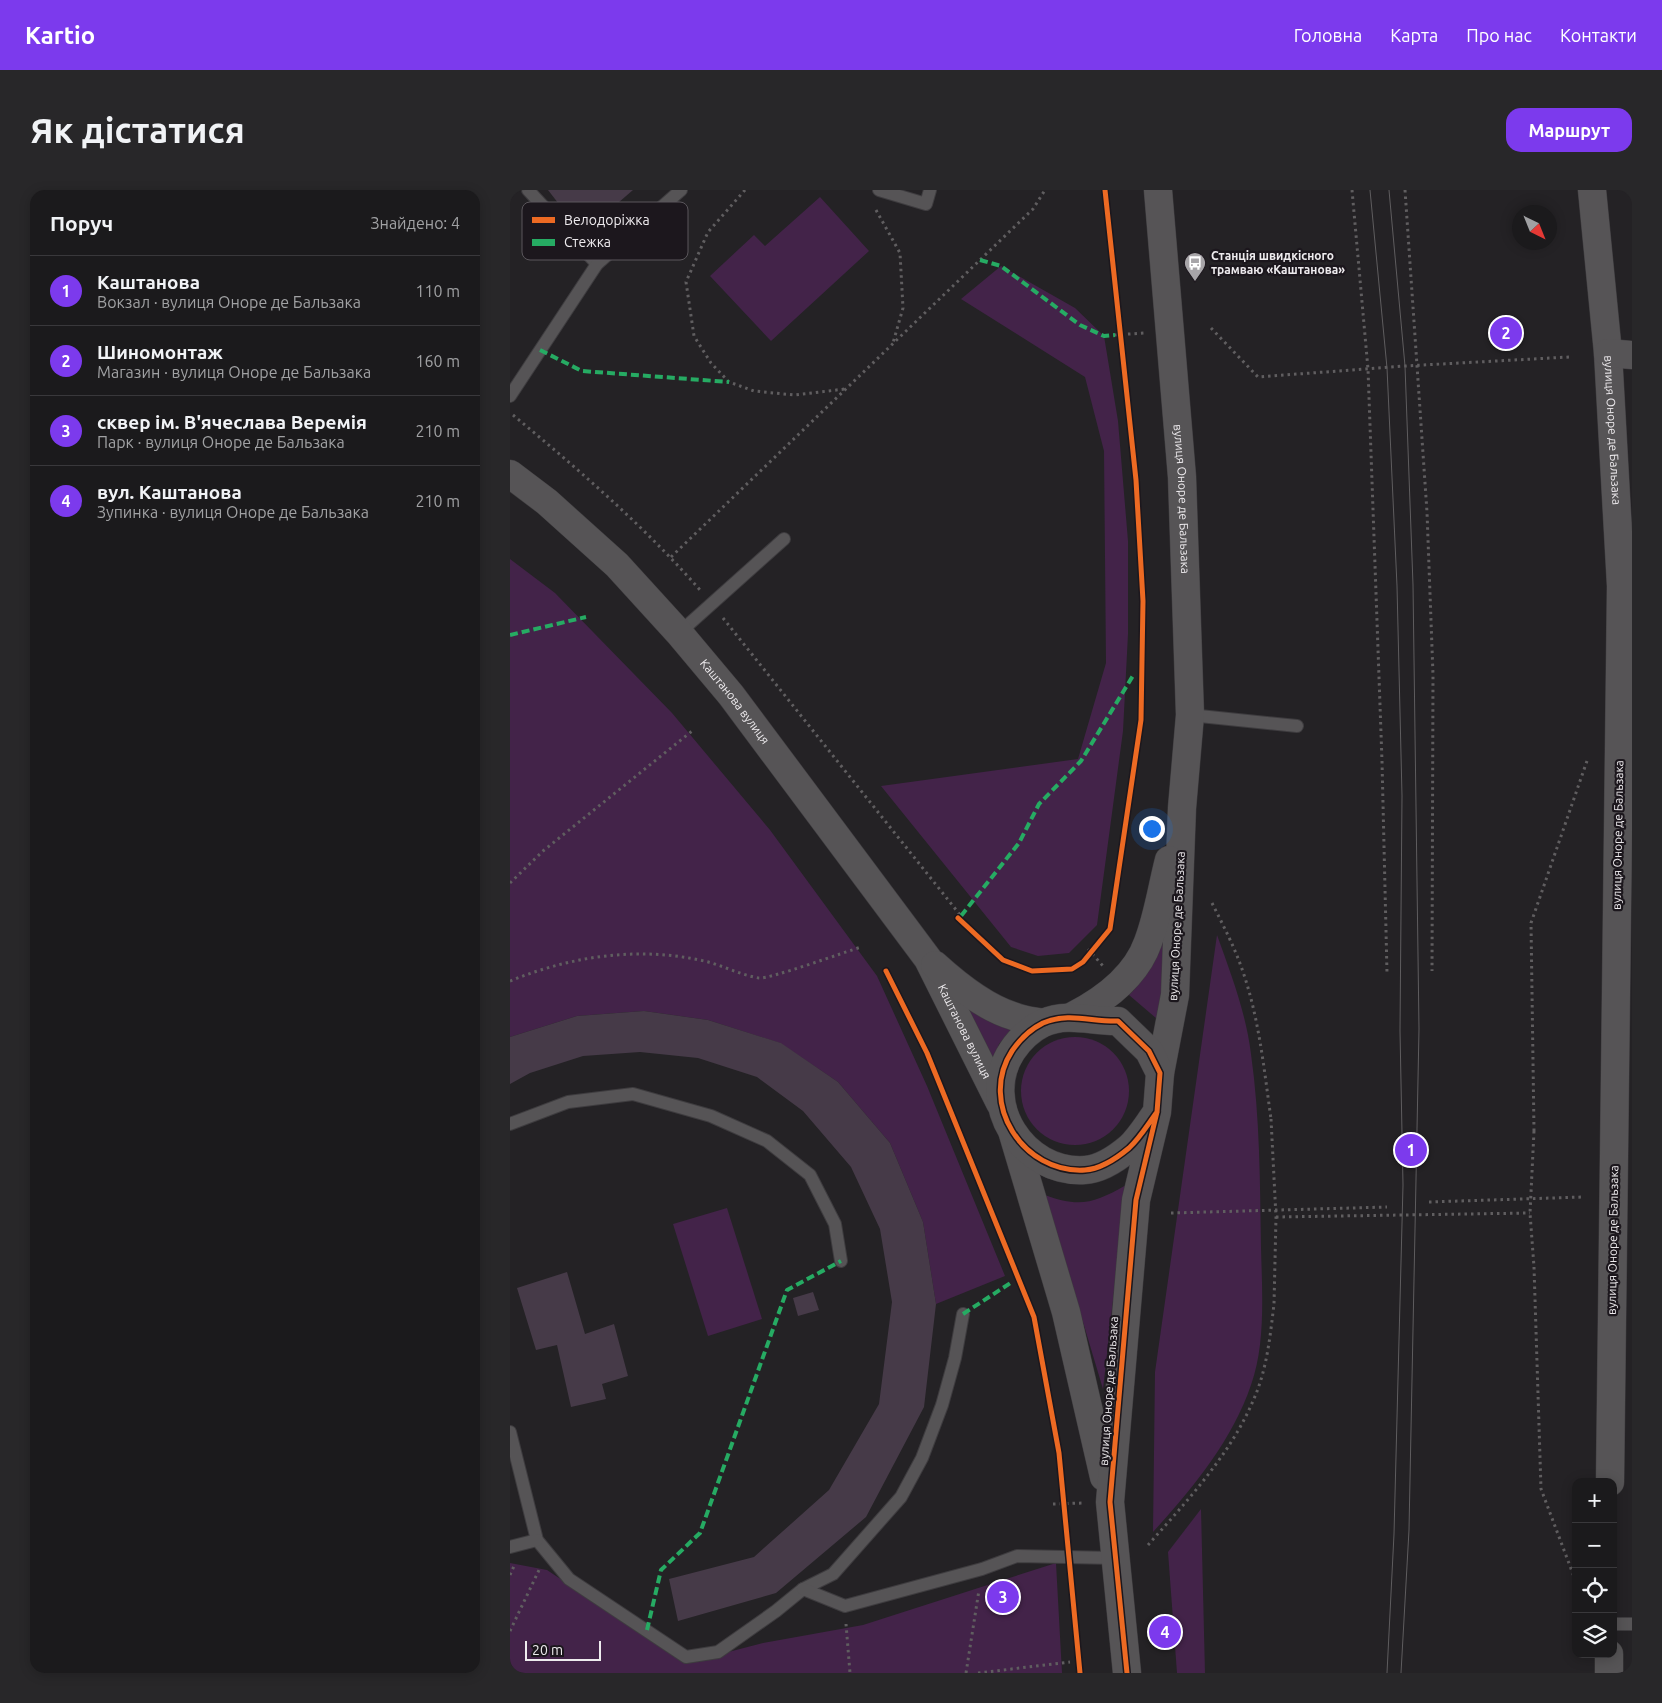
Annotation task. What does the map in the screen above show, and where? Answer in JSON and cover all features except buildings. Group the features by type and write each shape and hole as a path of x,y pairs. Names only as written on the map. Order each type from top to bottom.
{"street":[{"name":"вулиця Оноре де Бальзака","path":"1158,190 1182,477 1190,715 1182,808 1175,995 1160,1073"},
{"name":"вулиця Оноре де Бальзака","path":"1592,190 1620,354 1626,586 1623,1073 1610,1478"},
{"name":"Каштанова вулиця","path":"510,474 547,502 617,565 731,694 928,959 1001,1104"},
{"name":"вулиця Оноре де Бальзака","path":"1073,1016 1096,1004 1121,982 1133,968 1148,943 1182,808"},
{"name":"Каштанова вулиця","path":"928,959 958,985 989,1005 1012,1016 1043,1023"},
{"path":"1073,1016 1102,1022 1118,1021 1149,1052 1160,1073 1157,1112 1130,1148 1105,1164 1085,1170 1052,1164 1024,1146 1012,1133 1001,1104 1002,1072 1008,1057 1029,1032 1043,1023 1073,1016"},
{"name":"вулиця Оноре де Бальзака","path":"1098,1502 1136,1200 1157,1112"},
{"name":"вулиця Оноре де Бальзака","path":"1012,1133 1066,1312 1098,1502 1114,1558 1127,1673"},
{"path":"1609,1658 1609,1673"}],"lane":[{"path":"528,190 539,202"},
{"path":"667,202 681,190"},
{"path":"879,190 926,204 930,190"},
{"path":"593,260 597,264"},
{"path":"510,396 597,264 602,260"},
{"path":"679,633 713,605 784,539"},
{"path":"1190,715 1297,726"},
{"path":"510,1124 568,1102 634,1094 711,1116 767,1141 810,1174 835,1224 841,1261"},
{"path":"510,1432 538,1540 569,1578 686,1657 718,1652 776,1611 803,1589 833,1574 901,1497 922,1458 942,1405 955,1358 963,1314"},
{"path":"510,1547 538,1540"},
{"path":"803,1589 845,1606 982,1569 1017,1556 1114,1558"},
{"path":"1617,1624 1632,1624"}],"path":[{"path":"745,190 708,232 686,282 694,336 711,363 729,382 746,388 794,395 846,389"},
{"path":"671,557 1033,209 1045,190"},
{"path":"1352,190 1368,370 1382,761 1387,973"},
{"path":"1405,190 1428,512 1432,675 1432,971"},
{"path":"871,204 882,218 900,253 903,308 893,344"},
{"path":"1119,325 1118,337 1148,333"},
{"path":"1211,328 1258,377 1418,365 1570,357"},
{"path":"510,413 619,506 671,557 713,605 960,919"},
{"path":"510,883 543,852 692,731"},
{"path":"1572,1572 1540,1489 1534,1267 1530,1213 1534,1131 1531,923 1588,758"},
{"path":"1148,1545 1202,1484 1253,1401 1264,1369 1274,1304 1276,1217 1271,1119 1261,1046 1251,998 1229,936 1212,903"},
{"path":"510,980 570,961 615,953 660,954 704,960 760,978 861,947"},
{"path":"1096,948 1089,953 1105,968"},
{"path":"1429,1202 1583,1197"},
{"path":"1171,1213 1386,1207"},
{"path":"1276,1217 1530,1213"},
{"path":"1063,1495 1064,1512"},
{"path":"1053,1504 1098,1502"},
{"path":"510,1631 548,1553"},
{"path":"966,1673 982,1569"},
{"path":"845,1606 850,1673"},
{"path":"978,1673 1070,1662"}],"shaded area":[{"path":"820,197 869,251 771,341 710,276 754,235 765,246"},
{"path":"1001,266 1075,308 1104,336 1118,421 1128,541 1128,634 1123,731 1097,925 1069,953 1038,956 1011,947 881,786 1078,759 1106,663 1104,451 1085,377 961,299"},
{"path":"510,559 555,593 672,713 770,830 877,976 927,1086 1005,1276 936,1304 923,1222 890,1143 838,1082 780,1043 708,1020 644,1011 577,1016 510,1037"},
{"path":"1170,909 1163,1024 1129,995 1150,966"},
{"path":"1217,935 1242,1009 1249,1039 1254,1078 1260,1174 1261,1335 1256,1369 1243,1406 1233,1426 1210,1463 1153,1532 1155,1372"},
{"path":"961,1001 1011,1030 999,1044 993,1062"},
{"path":"1075,1037 1096,1041 1113,1053 1125,1070 1129,1091 1125,1112 1113,1129 1096,1141 1075,1145 1054,1141 1037,1129 1025,1112 1021,1091 1025,1070 1037,1053 1054,1041"},
{"path":"1126,1185 1103,1389 1045,1195 1068,1201 1087,1202 1096,1200"},
{"path":"727,1208 762,1319 708,1336 673,1224"},
{"path":"1201,1509 1205,1673 1177,1673 1168,1552"},
{"path":"510,1563 547,1570 686,1663 763,1643 863,1625 1056,1563 1062,1673 510,1673"}],"tram line":[{"path":"1370,190 1387,368 1397,586 1402,796 1400,1031 1403,1185 1394,1534 1387,1673"},
{"path":"1389,190 1405,366 1413,585 1419,1029 1409,1530 1401,1673"}],"marked path":[{"path":"980,260 1001,266 1080,325 1104,336 1115,335"},
{"path":"540,350 582,371 729,382"},
{"path":"510,635 586,617"},
{"path":"961,916 1019,843 1039,804 1081,761 1134,674"},
{"path":"647,1630 661,1570 700,1533 787,1290 841,1261"},
{"path":"963,1314 1012,1282"}],"cycle path":[{"path":"958,918 1003,960 1032,971 1072,969 1083,962 1110,929 1141,720 1143,601 1136,480 1105,190"},
{"path":"886,971 927,1053 1034,1317 1059,1453 1080,1673"},
{"path":"1127,1673 1110,1502 1136,1200 1157,1112 1160,1073 1149,1051 1118,1021 1071,1018 1062,1018 1043,1023 1030,1031 1012,1051 1003,1071 1000,1092 1004,1113 1012,1132 1026,1148 1043,1160 1063,1168 1091,1169 1114,1159 1133,1144 1157,1112"}],"place":[{"name":"Станція швидкісного трамваю «Каштанова»","path":"1195,282"},
{"name":"Шиномонтаж","path":"1506,333"},
{"name":"Каштанова","path":"1411,1150"},
{"name":"сквер ім. В'ячеслава Веремія","path":"1003,1597"},
{"name":"вул. Каштанова","path":"1165,1632"}]}
